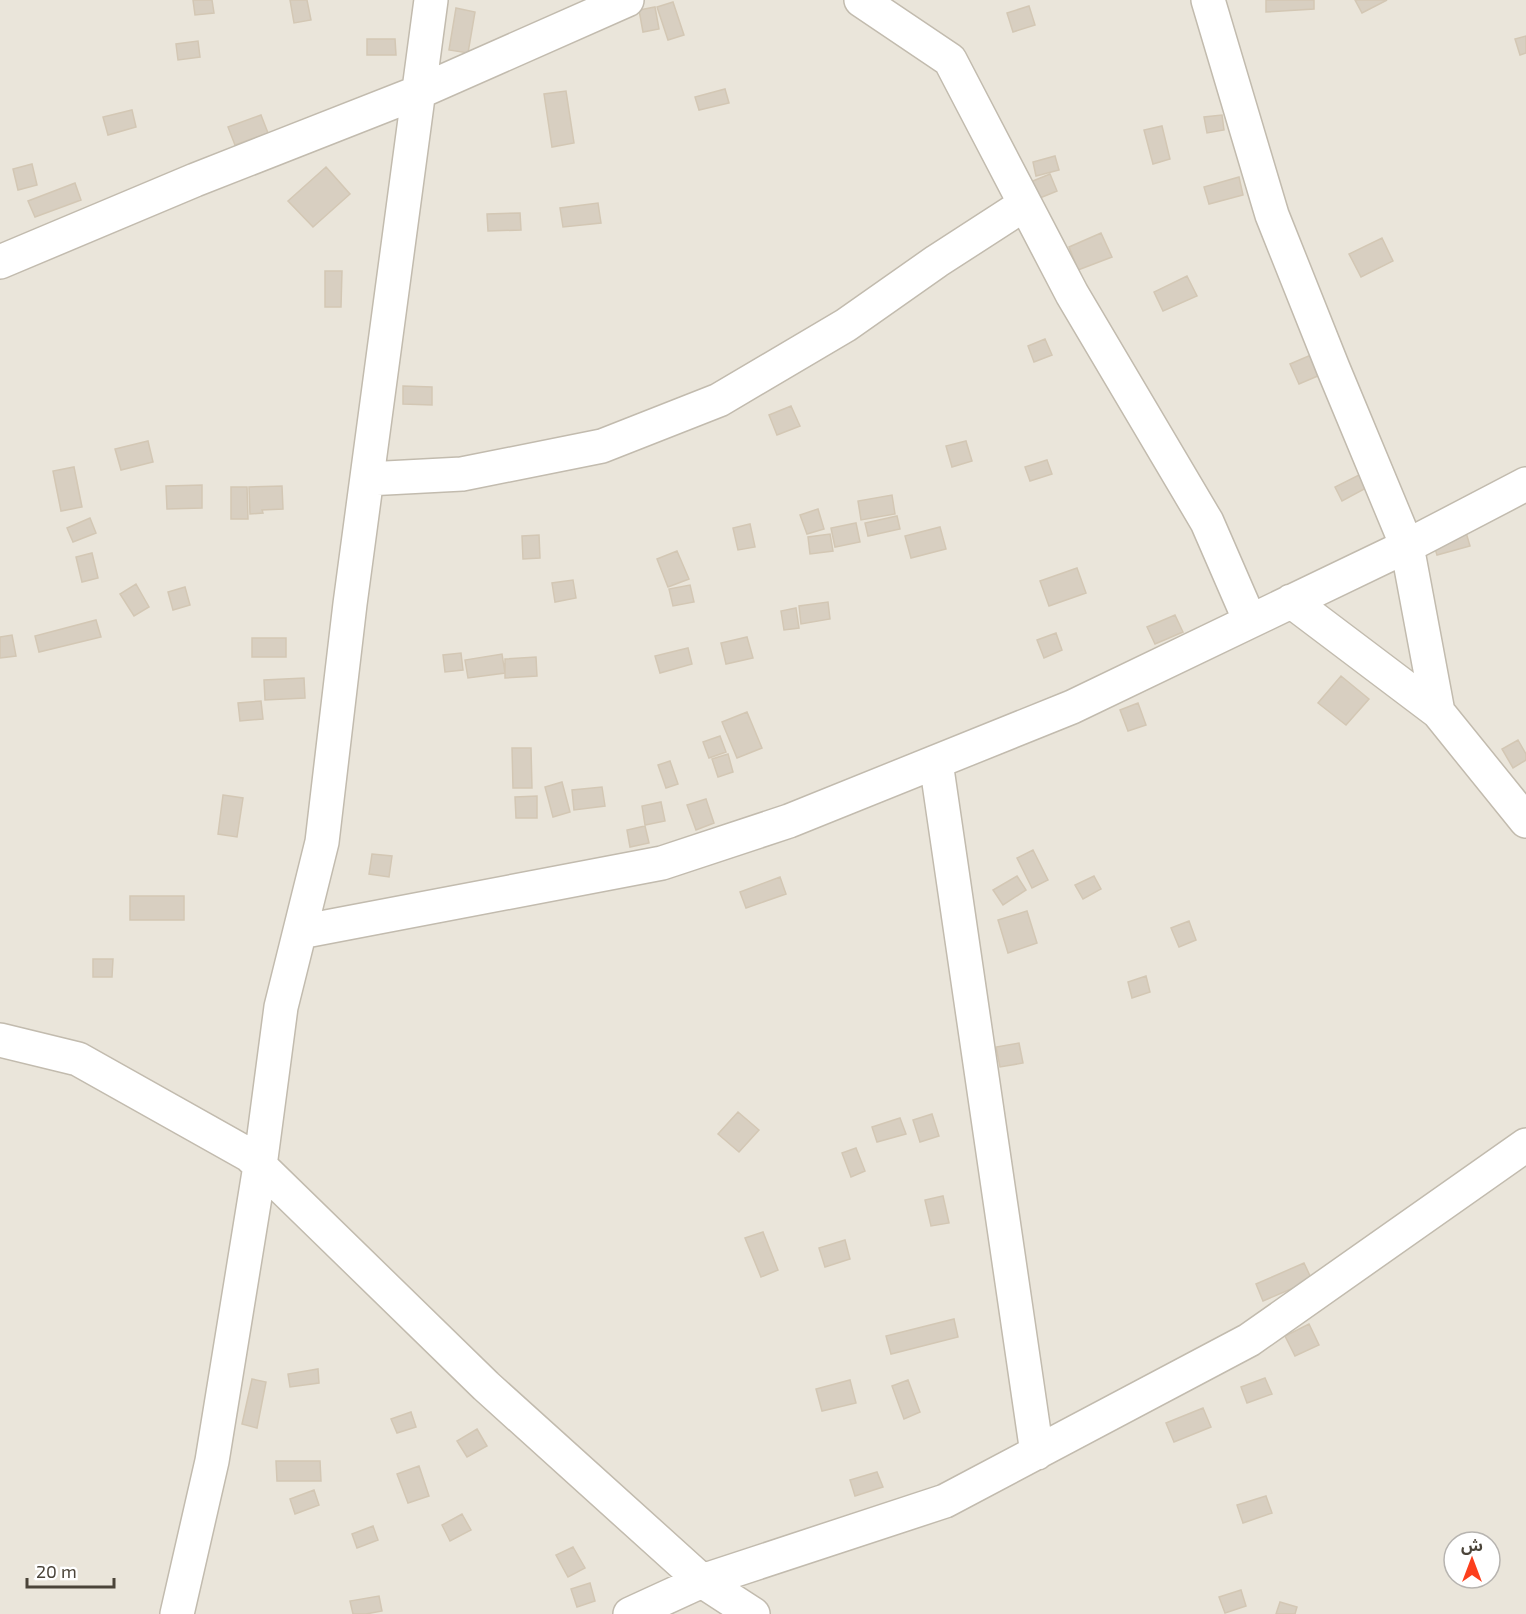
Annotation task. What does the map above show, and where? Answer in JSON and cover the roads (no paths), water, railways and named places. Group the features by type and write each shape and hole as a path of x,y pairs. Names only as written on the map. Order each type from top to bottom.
{"street":[{"path":"177,1614 212,1461 260,1166 281,1006 322,842 350,604 431,0"},
{"path":"0,262 195,180 418,92 627,0"},
{"path":"861,0 950,60 1072,294 1207,522 1250,621"},
{"path":"1208,0 1272,215 1407,546 1438,712"},
{"path":"367,479 462,474 602,446 719,400 846,325 937,261 1025,204"},
{"path":"300,932 662,863 789,821 1072,707 1407,546 1526,484"},
{"path":"1291,601 1438,712 1526,821"},
{"path":"936,762 1037,1453"},
{"path":"0,1040 78,1059 249,1155 486,1386 702,1581 753,1614"},
{"path":"630,1614 702,1581 945,1501 1037,1453 1250,1340 1526,1146"}]}
